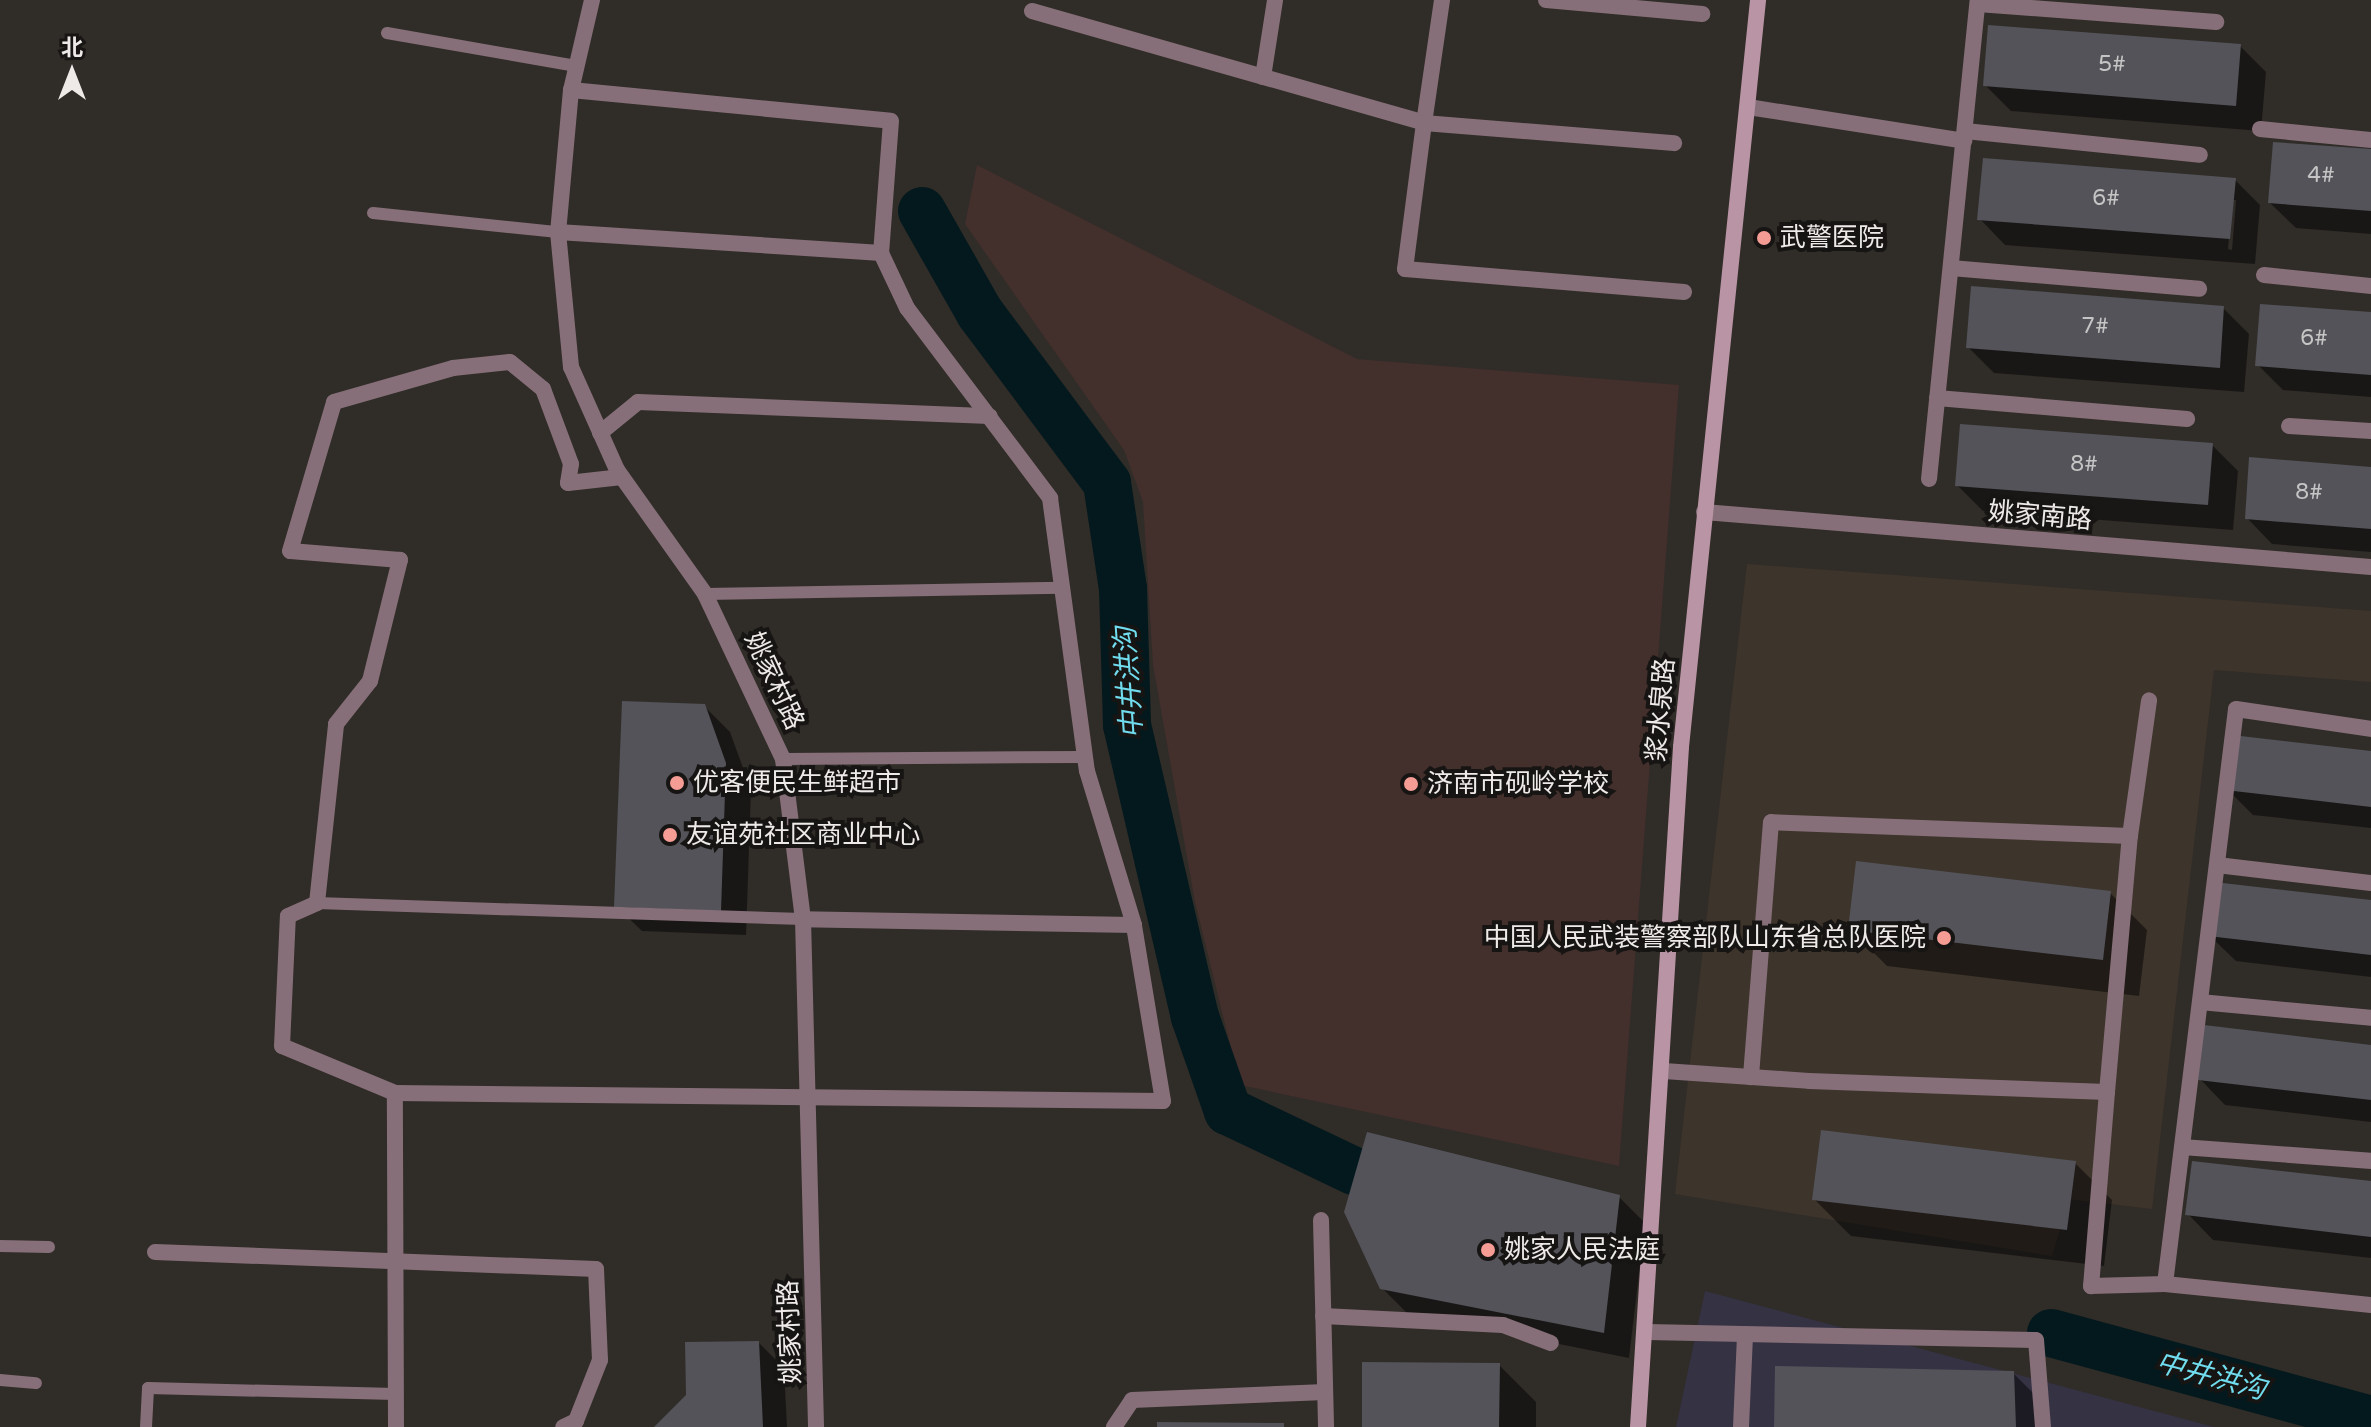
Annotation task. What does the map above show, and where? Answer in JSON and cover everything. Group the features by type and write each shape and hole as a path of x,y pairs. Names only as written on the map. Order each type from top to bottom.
{"main road":[{"name":"浆水泉路","path":"1638,1427 1664,1071 1681,747 1758,0"}],"street":[{"name":"姚家村路","path":"592,0 571,90 558,232 571,367 622,477 705,594 783,759 803,919 816,1427"},
{"path":"1263,77 1275,0"},
{"path":"1442,0 1405,269 1684,292"},
{"path":"1546,0 1702,14"},
{"path":"1929,479 1978,2 2216,22"},
{"path":"1032,11 1424,123 1674,143"},
{"path":"571,90 891,121 881,253 907,308 1050,498 1084,757 1134,925 1163,1101 807,1092 395,1093 282,1046 288,916 317,903 336,724 370,681 400,560 290,551 334,402 453,368 510,362 543,389 571,464 568,483 622,477"},
{"path":"1748,107 1965,136 2200,155"},
{"path":"2260,129 2371,140"},
{"path":"558,232 881,253"},
{"path":"1951,268 2199,289"},
{"path":"2264,275 2371,286"},
{"path":"1937,398 2187,419"},
{"path":"600,433 638,402 990,416"},
{"path":"2289,426 2371,431"},
{"name":"姚家南路","path":"1704,512 2371,567"},
{"path":"2149,700 2130,836 2091,1286 2165,1284 2371,1305"},
{"path":"2165,1284 2236,709 2371,729"},
{"path":"1751,1077 1771,822 2130,836"},
{"path":"2217,865 2371,883"},
{"path":"803,919 1134,925"},
{"path":"2200,1002 2371,1018"},
{"path":"1664,1071 2107,1092"},
{"path":"395,1093 396,1427"},
{"path":"2182,1147 2371,1161"},
{"path":"1321,1220 1326,1427"},
{"path":"155,1252 596,1269 600,1360 576,1421 563,1427"},
{"path":"1323,1316 1503,1325 1551,1343"},
{"path":"1647,1332 2036,1340 2043,1427"},
{"path":"1741,1427 1745,1334"},
{"path":"1114,1427 1132,1400 1325,1392"}],"lane":[{"path":"387,33 576,66"},
{"path":"373,213 558,232"},
{"path":"705,594 1062,588"},
{"path":"783,759 1084,757"},
{"path":"317,903 803,919"},
{"path":"0,1246 49,1247"},
{"path":"0,1380 36,1383"},
{"path":"146,1427 148,1388 396,1394"}],"shaded area":[{"name":"济南市砚岭学校","path":"977,165 1357,359 1679,385 1619,1166 1240,1085 1195,902 1153,665 1143,502 1124,450 965,224"},
{"name":"中国人民武装警察部队山东省总队医院","path":"1747,564 2371,611 2371,682 2214,670 2152,1209 2069,1199 2052,1256 1675,1194"},
{"path":"1705,1291 2214,1427 1676,1427"}],"building":[{"path":"1988,25 2241,44 2236,106 1983,86"},
{"path":"2273,142 2371,149 2371,211 2268,203"},
{"path":"1983,158 2236,178 2230,239 1977,220"},
{"path":"1971,286 2224,306 2220,368 1966,348"},
{"path":"2260,304 2371,312 2371,375 2255,366"},
{"path":"1960,424 2213,443 2208,505 1955,486"},
{"path":"2249,457 2371,467 2371,529 2245,519"},
{"name":"友谊苑社区商业中心","path":"622,701 705,704 726,763 721,911 614,907"},
{"path":"2232,735 2371,751 2371,807 2225,790"},
{"path":"1856,861 2111,891 2103,960 1848,930"},
{"path":"2214,882 2371,900 2371,955 2208,936"},
{"path":"2204,1025 2371,1045 2371,1100 2198,1080"},
{"path":"1821,1130 2076,1161 2067,1230 1812,1200"},
{"name":"姚家人民法庭","path":"1367,1132 1620,1195 1604,1333 1380,1289 1344,1212"},
{"path":"2192,1161 2371,1181 2371,1237 2185,1215"},
{"path":"759,1341 763,1427 654,1427 686,1395 685,1342"},
{"path":"1362,1362 1500,1363 1499,1427 1362,1427"},
{"path":"1775,1366 2014,1371 2016,1427 1774,1427"},
{"path":"1157,1422 1284,1423 1284,1427 1157,1427"}],"waterway":[{"name":"中井洪沟","path":"922,211 980,313 1107,483 1123,589 1127,725 1195,1017 1228,1111 1354,1171"},
{"name":"中井洪沟","path":"2051,1333 2371,1420"}],"place":[{"name":"武警医院","path":"1764,238"},
{"name":"优客便民生鲜超市","path":"677,783"},
{"name":"济南市砚岭学校","path":"1411,784"},
{"name":"友谊苑社区商业中心","path":"670,835"},
{"name":"中国人民武装警察部队山东省总队医院","path":"1944,938"},
{"name":"姚家人民法庭","path":"1488,1250"}]}
